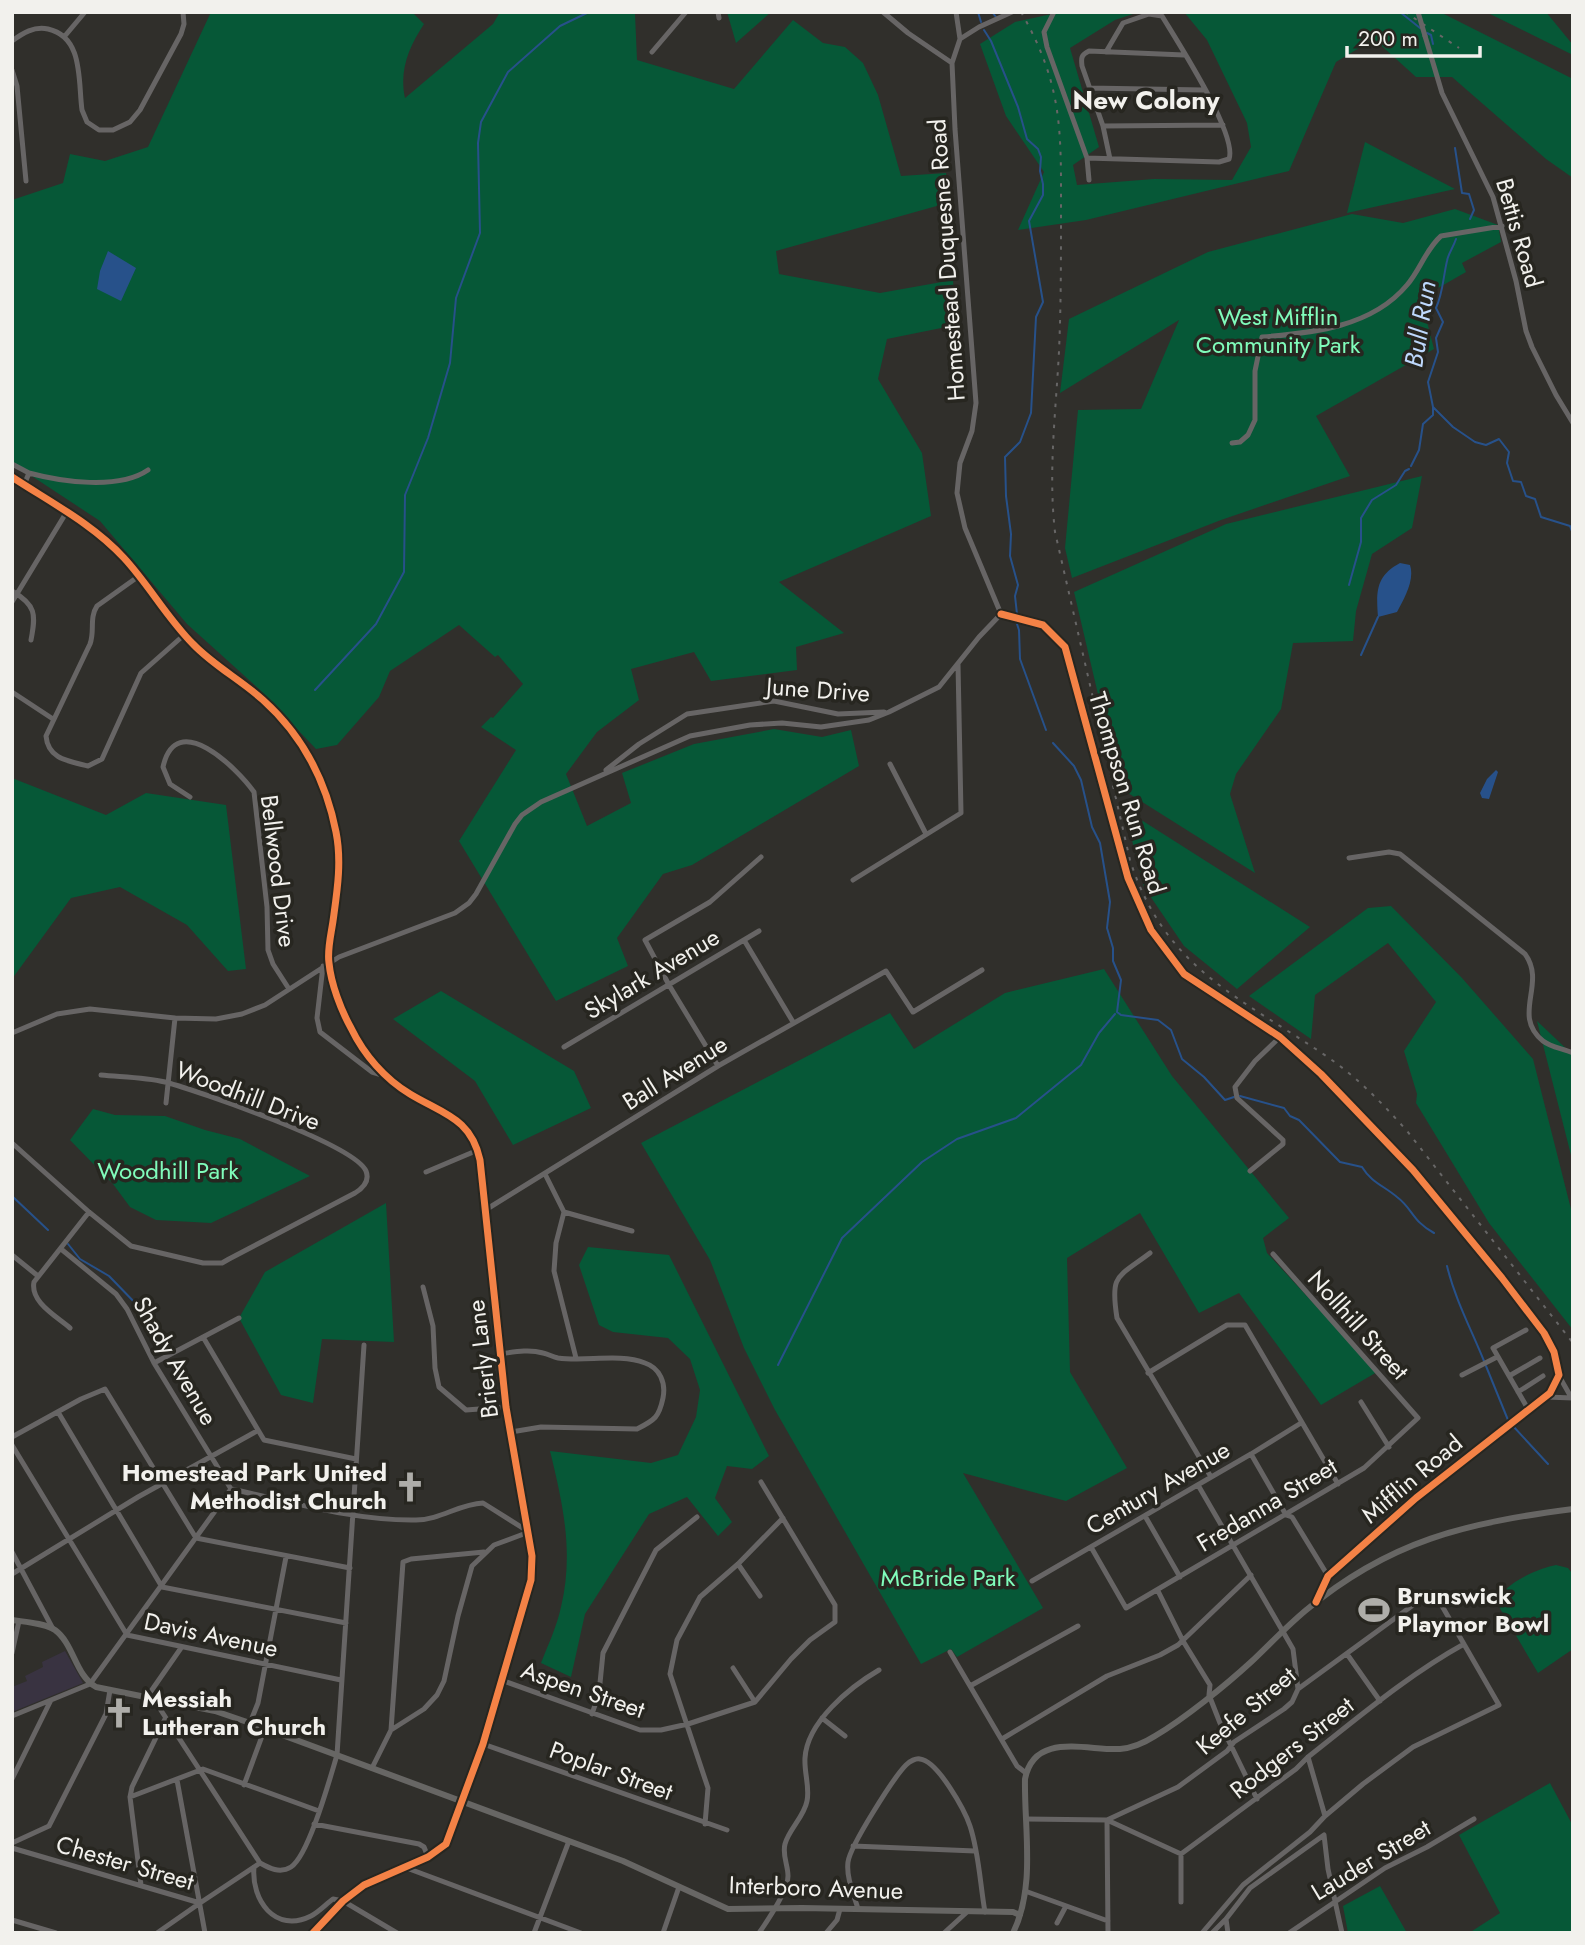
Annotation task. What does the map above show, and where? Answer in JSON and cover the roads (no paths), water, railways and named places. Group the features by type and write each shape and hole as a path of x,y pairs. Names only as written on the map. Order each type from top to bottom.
{"main road":[{"path":"1316,1602 1359,1572 1423,1540 1479,1523 1573,1509"},
{"name":"Mifflin Road","path":"1026,1773 1030,1763 1039,1754 1056,1748 1081,1746 1116,1749 1133,1746 1156,1736 1248,1665 1316,1602"},
{"path":"16,1620 53,1629 60,1635 90,1684"},
{"name":"Interboro Avenue","path":"90,1684 215,1711 265,1728 623,1861 727,1909 1013,1912 1020,1915"},
{"path":"1013,1933 1025,1891 1026,1773"}],"street":[{"path":"64,37 85,12"},
{"path":"12,41 37,28 52,30 64,37 71,44 76,56 85,118 94,128 113,130 127,125 140,110 183,29 183,12"},
{"path":"652,52 686,12"},
{"path":"883,12 952,64"},
{"path":"956,12 960,39 1007,13"},
{"path":"1054,12 1044,32 1047,47 1084,146 1089,180"},
{"name":"Bettis Road","path":"1418,12 1442,93 1458,130 1489,184 1516,281 1526,331 1544,373 1573,423"},
{"path":"1087,158 1219,162 1229,159 1231,153 1223,125 1162,16 1156,14 1123,23 1106,52"},
{"name":"Homestead Duquesne Road","path":"960,39 952,64 976,403 972,431 960,463 957,492 965,528 1001,614"},
{"path":"1110,159 1103,126 1082,66 1081,59 1084,54 1089,51 1184,55"},
{"path":"12,70 18,86 26,180"},
{"path":"1089,88 1205,90"},
{"path":"12,121 20,117"},
{"path":"1103,126 1223,125"},
{"path":"1232,443 1240,442 1253,428 1255,371 1262,337 1301,334 1369,316 1380,310 1406,286 1441,236 1502,226"},
{"path":"12,464 29,473 57,480 99,481 140,475 148,470"},
{"path":"24,485 29,473"},
{"path":"12,477 100,534 139,576 196,648 263,699 299,740 324,787 337,834 339,868 326,965"},
{"path":"12,602 15,592 66,513"},
{"path":"139,576 97,606 93,612 93,636 90,645 46,736 47,747 51,752 88,766 103,759 141,673 184,635"},
{"path":"15,592 29,602 33,611 35,619 31,640"},
{"path":"12,1033 57,1014 90,1009 175,1018 216,1019 242,1014 265,1004 343,955 455,913 476,894 522,815 541,802 690,736 750,725 782,723 821,727 869,720 889,712 939,687 1001,614"},
{"name":"Thompson Run Road","path":"1001,614 1043,625 1065,647 1128,878 1151,930 1184,974 1280,1037 1321,1074 1398,1154 1465,1231 1545,1333 1554,1352 1559,1376 1572,1397"},
{"path":"853,880 961,813 958,664"},
{"path":"12,692 53,719"},
{"name":"June Drive","path":"597,776 639,744 687,715 774,701 838,714 889,712"},
{"name":"Bellwood Drive","path":"190,797 170,784 163,767 167,753 190,741 202,744 218,756 246,781 254,792 267,907 268,950 273,964 289,989"},
{"path":"890,764 926,834"},
{"path":"1349,858 1389,852 1400,854 1525,954 1534,974 1528,1014 1531,1027 1541,1040 1551,1047 1573,1053"},
{"path":"718,1066 645,940 710,902 761,858"},
{"name":"Skylark Avenue","path":"564,1047 759,931"},
{"path":"744,940 793,1022"},
{"name":"Brierly Lane","path":"326,965 350,1027 364,1051 388,1077 409,1094 458,1120 467,1129 478,1150 487,1209 506,1407 532,1556 531,1580 483,1744 463,1802 446,1844 428,1857"},
{"name":"Bellwood Drive","path":"326,965 317,1018 320,1032 372,1072 388,1077"},
{"name":"Ball Avenue","path":"487,1209 718,1066 886,971 913,1012 982,970"},
{"path":"166,1103 175,1018"},
{"path":"1250,1171 1283,1144 1283,1140 1236,1096 1235,1087 1255,1061 1280,1037"},
{"name":"Woodhill Drive","path":"12,1143 131,1246 211,1264 229,1259 363,1187 367,1178 361,1165 299,1129 168,1083 101,1075"},
{"path":"426,1172 478,1150"},
{"path":"545,1174 564,1212 556,1243 555,1270 576,1358"},
{"path":"70,1328 34,1295 34,1282 89,1212"},
{"path":"564,1212 632,1231"},
{"name":"Shady Avenue","path":"61,1249 116,1294 230,1489"},
{"path":"1150,1253 1118,1278 1112,1291 1116,1318 1211,1477"},
{"name":"Nollhill Street","path":"1273,1254 1418,1418"},
{"path":"12,1255 38,1276"},
{"path":"423,1287 433,1326 435,1368 439,1387 466,1410 506,1407"},
{"path":"154,1363 239,1318"},
{"path":"1148,1373 1227,1325 1245,1325 1338,1484"},
{"path":"1526,1330 1493,1348 1528,1409"},
{"path":"203,1337 264,1440 356,1460"},
{"path":"257,1865 281,1870 291,1867 300,1857 319,1811 337,1755 364,1345"},
{"path":"499,1354 526,1351 541,1352 558,1358 632,1360 646,1363 657,1371 665,1388 659,1413 650,1423 637,1429 541,1427 511,1432"},
{"path":"1462,1375 1497,1357"},
{"path":"1509,1376 1540,1358"},
{"path":"1518,1392 1543,1376"},
{"path":"1546,1397 1559,1376"},
{"path":"12,1437 105,1389 196,1538 350,1568"},
{"name":"Thompson Run Road","path":"1546,1397 1572,1397"},
{"name":"Mifflin Road","path":"1316,1602 1328,1576 1416,1497 1546,1397"},
{"path":"1360,1402 1389,1447"},
{"path":"58,1412 162,1587 346,1623"},
{"name":"Fredanna Street","path":"1091,1547 1126,1608 1364,1468 1418,1418"},
{"name":"Century Avenue","path":"1031,1581 1301,1423"},
{"path":"12,1574 163,1483 257,1431"},
{"name":"Davis Avenue","path":"12,1445 127,1635 341,1680"},
{"path":"1251,1454 1286,1515 1292,1517 1328,1576"},
{"path":"733,1668 755,1702 810,1640 835,1622 835,1605 761,1482"},
{"path":"1198,1485 1293,1649 1298,1689"},
{"path":"12,1716 90,1684 230,1489 383,1519 432,1519 470,1504 484,1503 529,1532"},
{"path":"1145,1516 1180,1577"},
{"path":"592,1714 599,1693 603,1653 656,1550 697,1517"},
{"path":"705,1824 708,1788 670,1674 677,1640 700,1597 738,1564 783,1518"},
{"path":"391,1730 424,1709 437,1695 444,1681 472,1566 494,1545 529,1532"},
{"path":"12,1552 53,1629"},
{"path":"372,1768 391,1730 404,1562 411,1559 484,1552"},
{"path":"250,1723 258,1703 286,1557"},
{"path":"738,1564 760,1596"},
{"path":"1002,1739 1107,1676 1160,1656 1183,1641 1251,1575"},
{"path":"1158,1591 1183,1641 1210,1685 1209,1695 1230,1746 1257,1799"},
{"name":"Keefe Street","path":"1026,1819 1107,1820 1178,1787 1292,1702 1298,1689 1432,1592 1464,1644"},
{"path":"12,1653 16,1620"},
{"path":"970,1686 1078,1626"},
{"path":"1202,1933 1242,1885 1413,1747 1499,1705 1464,1644"},
{"name":"Rodgers Street","path":"1181,1854 1257,1799 1434,1660 1464,1644"},
{"path":"181,1648 150,1698 199,1770 257,1865 255,1893 260,1903 275,1916 302,1919 333,1899 343,1901 397,1933"},
{"path":"950,1652 1017,1766 1026,1773"},
{"path":"1348,1654 1380,1701"},
{"path":"759,1933 788,1881 783,1853 785,1842 807,1805 805,1754 822,1718 847,1692 879,1670"},
{"name":"Aspen Street","path":"501,1680 592,1714 648,1731 688,1724 755,1702"},
{"path":"12,1846 49,1826 103,1720 110,1690"},
{"path":"12,1779 51,1700"},
{"path":"822,1718 845,1736"},
{"path":"141,1885 130,1797 132,1787 164,1719"},
{"path":"244,1785 265,1728"},
{"name":"Poplar Street","path":"483,1744 727,1830"},
{"path":"1308,1757 1325,1816"},
{"path":"858,1909 849,1876 848,1861 853,1846 888,1790 907,1764 917,1758 924,1759 939,1771 969,1822 985,1912"},
{"path":"130,1797 199,1770 319,1811"},
{"path":"177,1780 205,1933"},
{"name":"Lauder Street","path":"1289,1933 1385,1868 1474,1819"},
{"path":"1108,1933 1107,1820 1181,1854 1181,1902"},
{"path":"313,1824 419,1844 424,1847 428,1857 364,1885 343,1901 313,1933"},
{"path":"1212,1933 1250,1888 1324,1835 1342,1933"},
{"path":"534,1933 569,1841"},
{"name":"Chester Street","path":"12,1846 200,1903 257,1865"},
{"path":"853,1846 975,1850"},
{"path":"404,1867 581,1933"},
{"path":"663,1933 678,1887"},
{"path":"1025,1891 1108,1921"},
{"path":"157,1933 200,1903"},
{"path":"1057,1923 1066,1906"},
{"path":"826,1933 837,1920 840,1909"},
{"path":"944,1933 967,1912"},
{"path":"1226,1919 1228,1933"},
{"path":"12,1920 56,1933"}],"water":[{"path":"108,251 136,268 121,301 97,289 100,271"},
{"path":"1400,563 1410,565 1410,583 1406,595 1397,612 1378,617 1379,585 1386,573"},
{"path":"1496,770 1498,772 1489,799 1482,798 1480,793 1487,779"}],"waterway":[{"path":"315,690 376,624 404,572 405,495 428,438 450,363 456,298 480,233 478,143 481,122 508,72 560,26 589,12"},
{"path":"978,12 981,22"},
{"name":"Bull Run","path":"992,12 996,17"},
{"name":"Bull Run","path":"1400,12 1420,28"},
{"path":"984,30 1018,107 1027,139 1038,149 1043,184 1043,195 1029,221 1043,302 1036,317 1031,413 1020,442 1005,457 1011,534 1010,556 1018,585 1015,596 1017,614"},
{"name":"Bull Run","path":"1427,33 1431,35 1433,44"},
{"name":"Bull Run","path":"1455,148 1462,193 1469,194 1474,210 1470,219"},
{"name":"Bull Run","path":"1456,239 1448,258 1436,308 1443,322 1436,338 1438,352 1428,382 1433,407 1453,427 1475,442 1486,445 1499,439 1509,452 1507,463 1513,481 1521,482 1526,496 1535,499 1541,517 1570,526 1573,534"},
{"path":"1411,466 1419,450 1423,424 1433,415 1433,407"},
{"path":"1349,585 1361,542 1361,518 1372,500 1396,485 1409,469"},
{"path":"1361,655 1378,617"},
{"path":"1016,621 1020,659 1046,730"},
{"path":"1053,743 1074,766 1081,780 1092,827 1100,843 1110,902 1107,928 1113,948 1113,961 1121,980 1117,1012 1121,1015 1158,1020 1171,1030 1182,1059 1204,1077 1225,1100 1234,1097"},
{"path":"778,1365 842,1238 922,1162 957,1139 1016,1118 1081,1065 1099,1033 1115,1014"},
{"path":"1240,1096 1284,1108 1340,1162 1362,1167 1402,1202 1421,1224 1434,1233"},
{"path":"12,1196 48,1230"},
{"path":"68,1244 80,1259 109,1276 140,1308"},
{"path":"1447,1266 1484,1361"},
{"path":"1486,1366 1508,1420"},
{"path":"1513,1426 1548,1464"}],"railway":[{"path":"1021,12 1045,63 1057,109 1059,132 1060,316 1052,464 1055,532 1130,860 1145,898 1164,929 1185,955 1210,978 1340,1066 1389,1111 1573,1343"},
{"path":"1405,12 1459,48"}],"place":[{"name":"Homestead Park United Methodist Church","path":"410,1487"},
{"name":"Brunswick Playmor Bowl","path":"1374,1610"},
{"name":"Messiah Lutheran Church","path":"119,1713"}],"district":[{"name":"New Colony","path":"1146,100"}],"park label":[{"name":"West Mifflin Community Park","path":"1278,331"},
{"name":"Woodhill Park","path":"168,1171"},
{"name":"McBride Park","path":"948,1578"}]}
